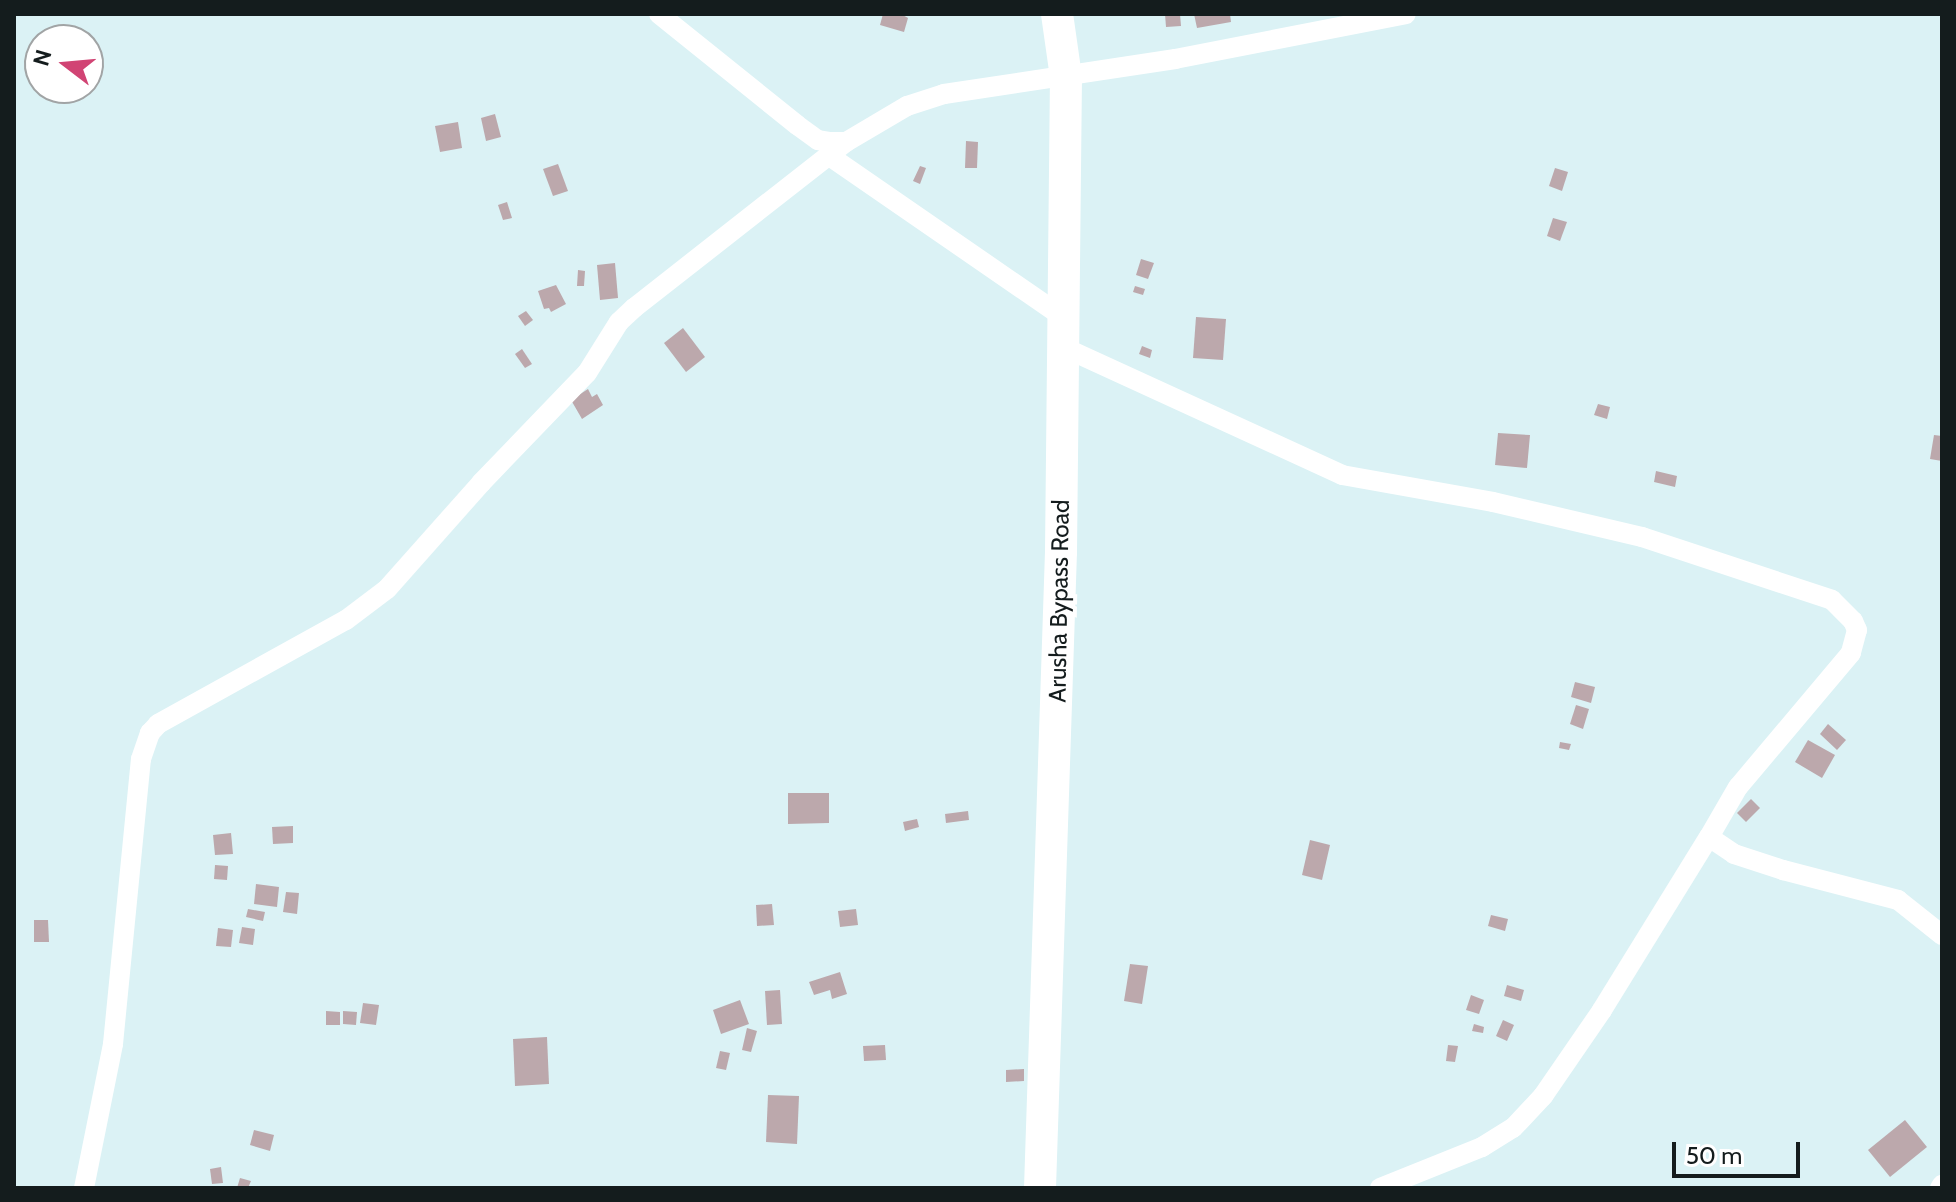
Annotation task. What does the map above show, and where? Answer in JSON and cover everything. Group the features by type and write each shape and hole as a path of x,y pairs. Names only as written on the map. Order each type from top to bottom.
{"main road":[{"name":"Arusha Bypass Road","path":"1040,1188 1060,568 1066,77 1057,14"}],"street":[{"path":"659,14 818,140 846,142"},
{"path":"84,1188 113,1044 141,759 150,733 158,724 346,620 387,589 481,483 587,373 619,322 634,308 828,155 907,106 985,85 1066,77 1406,14"},
{"path":"828,155 1063,332 1342,475 1493,502 1642,537 1832,600 1853,621 1857,630 1851,653 1738,787 1602,1010 1543,1096 1523,1117 1482,1147 1380,1188"},
{"path":"1709,837 1734,854 1898,900 1942,935"}],"building":[{"path":"883,14 901,14 908,18 904,32 880,25"},
{"path":"1165,14 1180,14 1181,26 1166,27"},
{"path":"1194,14 1230,14 1231,22 1197,28"},
{"path":"495,114 501,137 486,141 481,118"},
{"path":"458,122 462,148 440,152 435,126"},
{"path":"966,141 978,142 977,168 965,168"},
{"path":"558,164 568,191 553,196 543,169"},
{"path":"920,166 926,168 920,184 913,181"},
{"path":"1555,168 1568,172 1562,191 1549,186"},
{"path":"507,202 512,218 503,220 498,205"},
{"path":"1553,218 1567,222 1560,241 1547,236"},
{"path":"1141,259 1154,263 1148,279 1136,275"},
{"path":"615,263 618,298 600,300 597,265"},
{"path":"578,270 585,271 584,286 577,286"},
{"path":"556,285 566,304 551,312 549,308 544,309 538,291"},
{"path":"1135,286 1145,289 1143,295 1133,292"},
{"path":"526,311 533,320 525,326 518,316"},
{"path":"1196,317 1226,319 1223,360 1193,358"},
{"path":"683,328 705,357 686,372 664,343"},
{"path":"1142,346 1152,350 1150,358 1139,354"},
{"path":"522,349 532,364 525,368 515,354"},
{"path":"588,389 592,397 597,394 603,405 582,419 571,400"},
{"path":"1598,404 1610,407 1607,419 1594,415"},
{"path":"1498,433 1530,435 1527,468 1495,465"},
{"path":"1934,435 1942,436 1942,461 1930,459"},
{"path":"1656,471 1677,476 1675,487 1654,482"},
{"path":"1575,682 1595,687 1591,703 1571,697"},
{"path":"1576,705 1589,709 1583,729 1570,724"},
{"path":"1828,724 1846,740 1837,750 1820,734"},
{"path":"1808,740 1835,755 1822,778 1795,762"},
{"path":"1560,742 1571,744 1569,750 1559,748"},
{"path":"788,793 829,793 829,823 788,824"},
{"path":"1751,799 1760,808 1746,822 1737,813"},
{"path":"968,811 969,820 946,823 945,814"},
{"path":"917,819 919,827 905,831 903,822"},
{"path":"293,826 293,843 273,844 272,827"},
{"path":"231,833 233,854 215,855 213,835"},
{"path":"1310,840 1330,845 1322,880 1302,875"},
{"path":"215,865 228,866 227,880 214,879"},
{"path":"256,884 279,887 277,907 254,904"},
{"path":"286,892 299,893 297,914 283,912"},
{"path":"772,904 774,925 757,926 756,905"},
{"path":"248,909 265,912 263,921 246,917"},
{"path":"856,909 858,925 840,927 838,911"},
{"path":"1491,915 1508,919 1505,931 1488,926"},
{"path":"34,920 48,920 49,942 34,942"},
{"path":"242,927 255,929 253,945 239,943"},
{"path":"218,928 233,930 231,947 216,946"},
{"path":"1130,964 1148,966 1142,1004 1124,1001"},
{"path":"840,972 847,994 832,999 830,990 814,995 809,982"},
{"path":"1507,985 1524,990 1521,1001 1504,996"},
{"path":"780,990 782,1024 767,1025 765,991"},
{"path":"1471,995 1484,1000 1479,1014 1466,1010"},
{"path":"740,1000 749,1024 721,1034 713,1010"},
{"path":"363,1003 379,1005 376,1025 360,1023"},
{"path":"326,1011 340,1012 340,1025 326,1025"},
{"path":"343,1011 357,1012 356,1025 343,1024"},
{"path":"1503,1020 1514,1025 1507,1041 1496,1036"},
{"path":"1474,1024 1484,1027 1483,1033 1472,1031"},
{"path":"747,1028 757,1031 751,1052 742,1050"},
{"path":"547,1037 549,1084 515,1086 513,1039"},
{"path":"885,1045 886,1060 864,1061 863,1046"},
{"path":"1448,1045 1458,1046 1455,1062 1446,1061"},
{"path":"720,1051 730,1053 726,1070 716,1068"},
{"path":"1024,1069 1024,1081 1006,1082 1006,1070"},
{"path":"768,1095 799,1096 797,1144 766,1142"},
{"path":"1905,1120 1927,1147 1890,1177 1868,1150"},
{"path":"254,1130 274,1135 270,1151 250,1145"},
{"path":"221,1167 223,1183 212,1184 210,1169"},
{"path":"240,1178 251,1181 248,1188 237,1188"}]}
